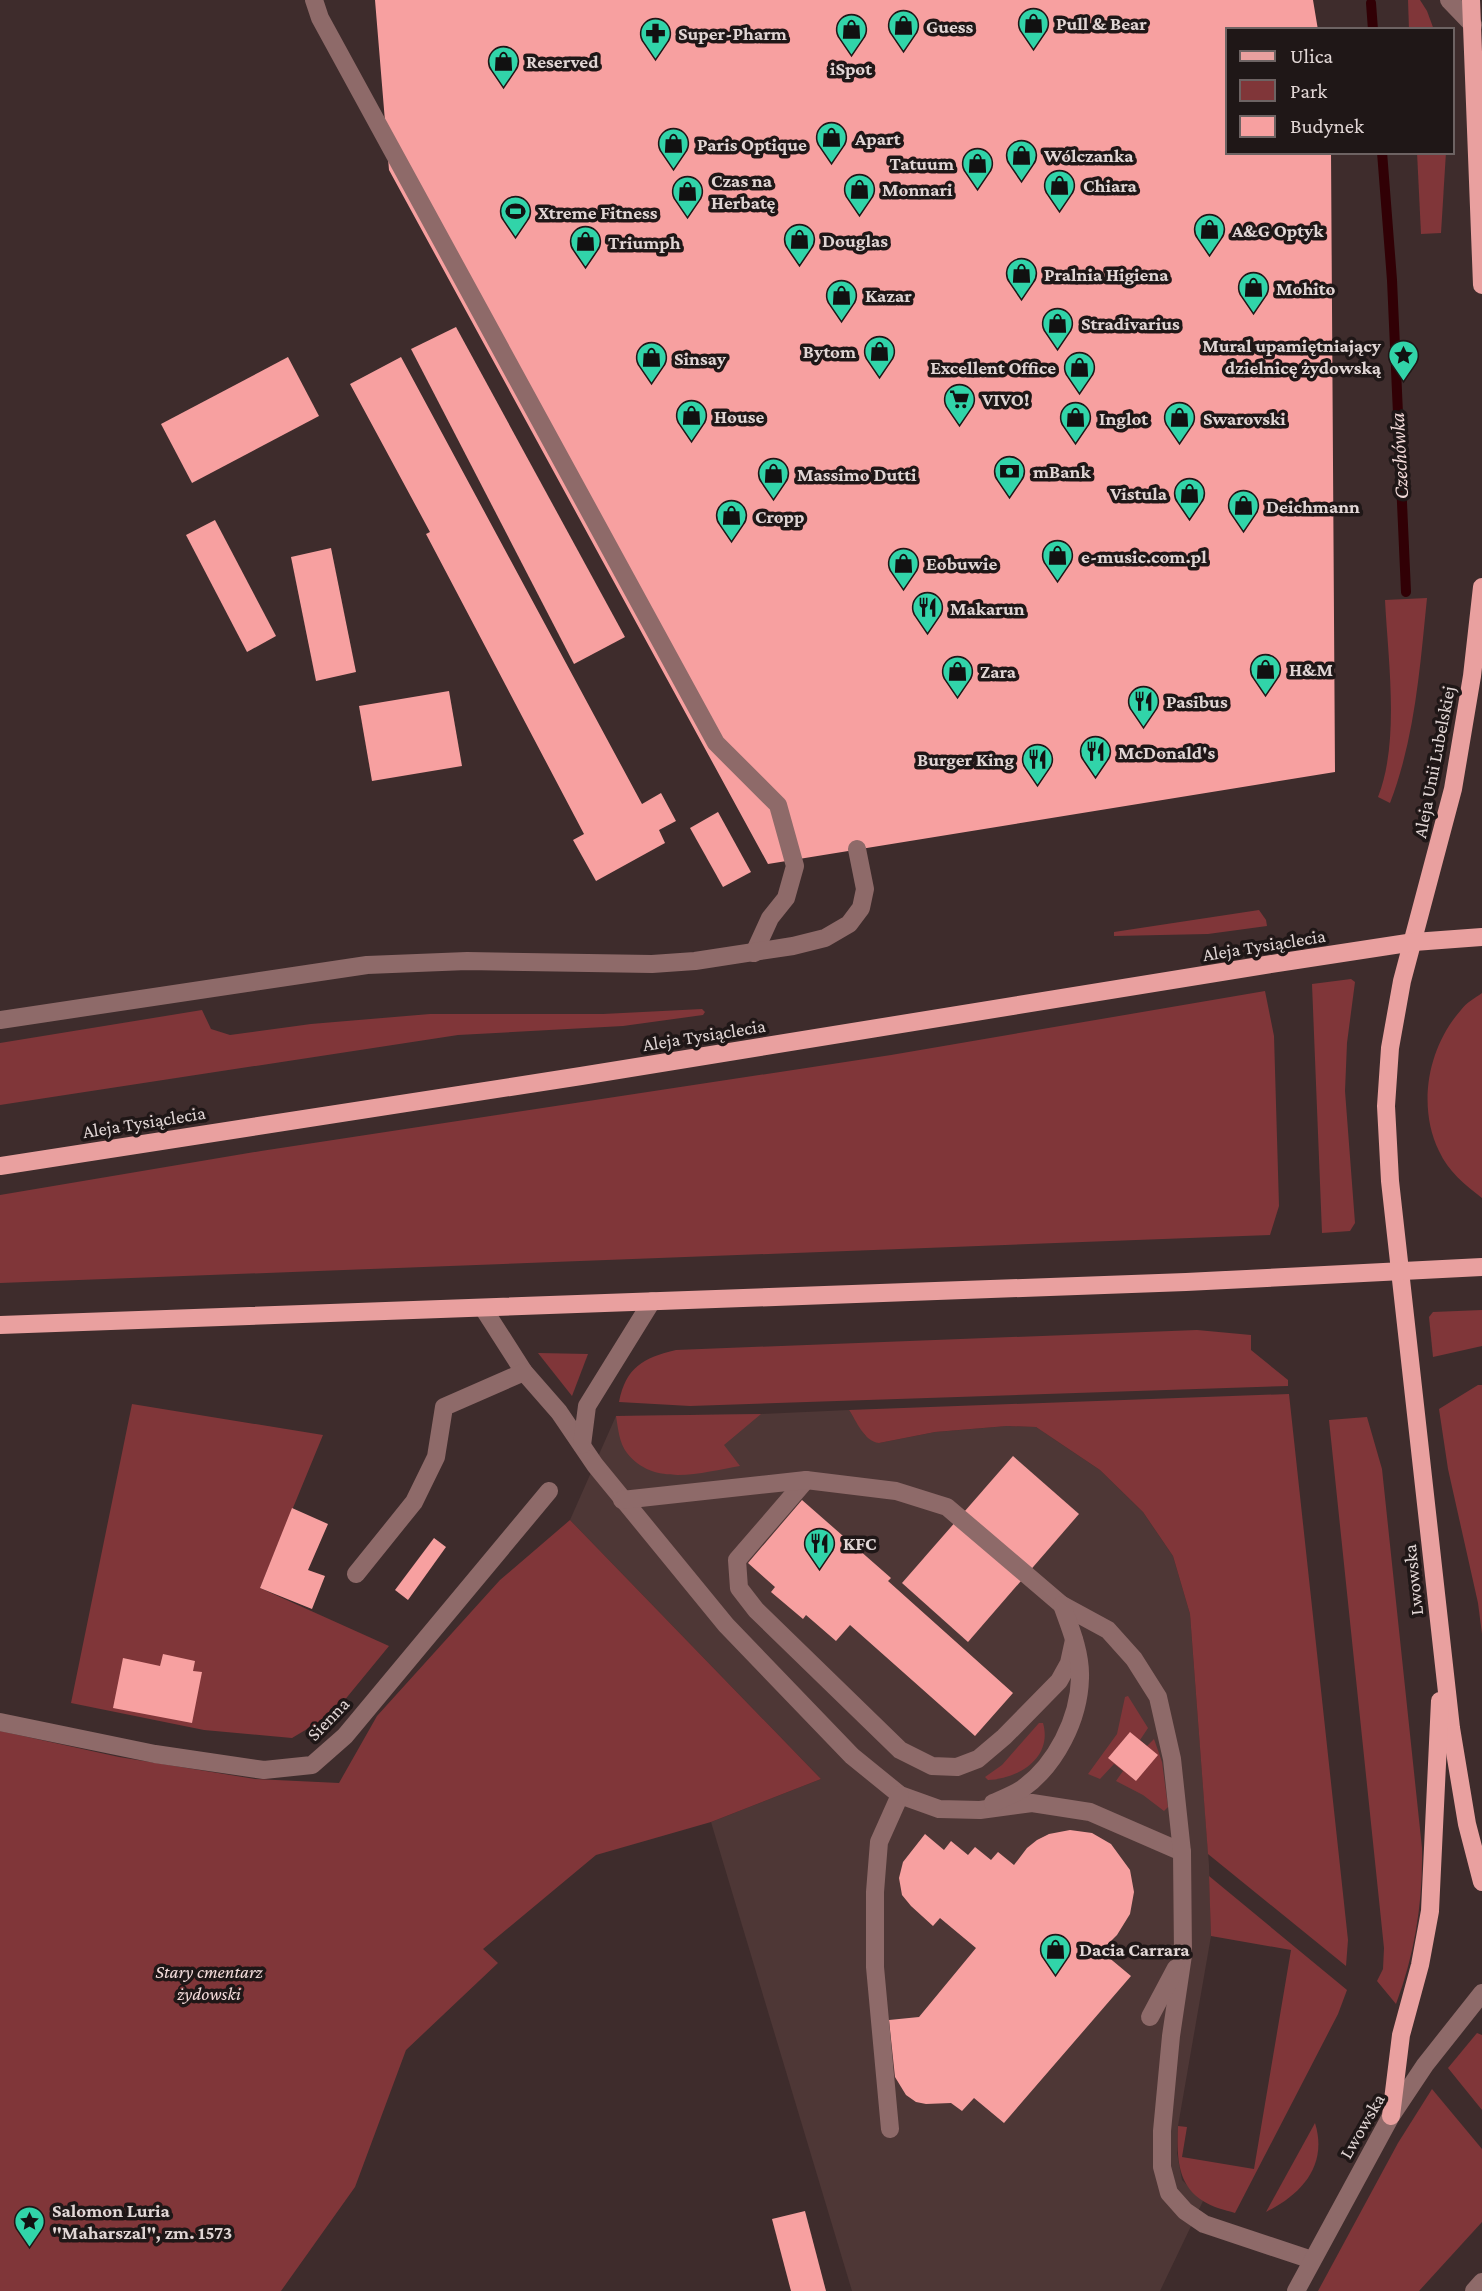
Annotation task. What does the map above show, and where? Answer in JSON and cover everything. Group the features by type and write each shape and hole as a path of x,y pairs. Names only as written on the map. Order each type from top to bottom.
{"main road":[{"path":"1471,0 1482,285"},
{"name":"Aleja Unii Lubelskiej","path":"1401,1271 1390,1181 1386,1106 1389,1058 1395,1017 1453,789 1472,676 1482,587"},
{"name":"Aleja Tysiąclecia","path":"0,1166 1414,942 1482,937"},
{"path":"0,1325 1482,1267"},
{"name":"Lwowska","path":"1401,1271 1458,1777 1482,1882"},
{"path":"1391,2116 1401,2035 1420,1965 1430,1911 1442,1652"}],"street":[{"path":"314,0 320,18 716,743 778,806 795,866 786,898 770,918 754,953"},
{"path":"1449,0 1473,25"},
{"path":"0,1020 367,965 467,961 652,964 754,953 825,938 849,924 861,908 865,889 857,849"},
{"path":"582,1445 587,1406 652,1301"},
{"path":"483,1308 524,1372 559,1412 622,1500 726,1625 852,1756 900,1795 939,1809 980,1810 1032,1803 1090,1812 1182,1852"},
{"path":"356,1574 414,1502 436,1457 444,1407 524,1372"},
{"path":"622,1500 806,1480 896,1491 947,1507 1062,1605 1108,1630 1134,1659 1158,1697 1172,1759 1182,1852 1183,1955 1171,2036 1162,2131 1162,2166 1170,2193 1185,2211 1204,2224 1312,2259"},
{"path":"806,1480 737,1560 739,1588 756,1611 900,1751 932,1766 957,1768 978,1759 1004,1737 1059,1681 1069,1663 1074,1640"},
{"name":"Sienna","path":"0,1722 155,1754 264,1770 312,1765 345,1735 549,1492"},
{"path":"980,1810 1022,1789 1051,1760 1076,1714 1081,1676 1074,1640 1062,1605"},
{"path":"890,2129 875,1967 875,1892 879,1842 900,1795"},
{"path":"1150,2017 1183,1955"},
{"name":"Lwowska","path":"1296,2291 1391,2116 1425,2065 1482,1993"},
{"path":"1474,2291 1482,2282"}],"shaded area":[{"path":"849,1410 865,1435 879,1443 935,1432 1007,1426 1036,1427 1100,1470 1143,1512 1173,1556 1190,1614 1209,1865 1211,1936 1178,2126 1177,2153 1182,2180 1203,2201 1160,2291 852,2291 711,1822 821,1779 570,1520 616,1416"}],"green space":[{"path":"1408,0 1420,0 1433,28 1409,28"},
{"path":"1417,154 1446,154 1441,233 1421,234"},
{"path":"1427,598 1411,728 1390,803 1378,797 1385,775 1391,726 1385,600"},
{"path":"1259,910 1267,926 1208,934 1114,936 1114,932"},
{"path":"1351,979 1355,982 1347,1043 1345,1091 1355,1223 1350,1231 1322,1233 1312,984"},
{"path":"1265,991 1274,1036 1279,1206 1270,1235 0,1283 0,1195 261,1151 891,1055"},
{"path":"1482,993 1482,1198 1447,1165 1439,1151 1432,1134 1428,1096 1429,1078 1441,1041 1463,1007"},
{"path":"702,1009 705,1012 703,1015 623,1026 458,1035 0,1105 0,1043 202,1010 211,1029 230,1035 311,1024 430,1014 603,1014"},
{"path":"1482,1310 1482,1346 1433,1357 1429,1317 1433,1312"},
{"path":"1197,1330 1251,1335 1251,1350 1288,1380 1288,1386 690,1406 619,1402 631,1372 645,1361 676,1350"},
{"path":"538,1353 588,1354 572,1396"},
{"path":"1482,1385 1482,1634 1478,1603 1448,1469 1439,1409"},
{"path":"1289,1394 1348,1940 1346,1966 1208,1854 1190,1614 1173,1556 1143,1512 1100,1470 1036,1427 1007,1426 935,1432 879,1443 865,1435 849,1410"},
{"path":"132,1404 323,1435 260,1588 389,1646 334,1713 292,1738 204,1730 71,1703"},
{"path":"761,1414 724,1445 740,1466 680,1475 651,1471 638,1464 622,1445 616,1416"},
{"path":"1367,1417 1382,1469 1422,1848 1416,1927 1396,2004 1377,1981 1383,1969 1384,1948 1329,1420"},
{"name":"Stary cmentarz żydowski","path":"570,1520 821,1779 711,1822 596,1855 483,1949 498,1963 406,2050 355,2187 281,2291 0,2291 0,1731 119,1757 255,1779 339,1783 377,1716 500,1580"},
{"path":"1128,1696 1148,1728 1140,1740 1147,1746 1154,1739 1162,1762 1168,1807 1164,1811 1143,1795 1116,1781 1123,1771 1114,1764 1100,1779 1088,1774 1117,1734 1125,1697"},
{"path":"1039,1723 1043,1723 1045,1735 1038,1756 1011,1776 988,1780 985,1777 1002,1765"},
{"path":"1209,1876 1347,1990 1338,2014 1235,2213 1207,2203 1188,2186 1178,2158 1178,2126 1187,2127 1182,2157 1254,2169 1291,1950 1211,1936"},
{"path":"1477,2033 1482,2035 1482,2110 1448,2068"},
{"path":"1432,2089 1482,2149 1482,2222 1419,2291 1318,2291 1398,2143"},
{"path":"1315,2123 1318,2152 1309,2176 1291,2196 1266,2212"}],"building":[{"name":"VIVO!","path":"375,0 1313,0 1318,28 1226,28 1226,154 1331,154 1335,772 768,864 389,170"},
{"path":"456,327 625,637 574,664 411,349"},
{"path":"288,357 319,416 192,483 161,424"},
{"path":"401,357 642,804 661,793 676,821 659,830 665,843 596,881 573,840 584,834 426,534 430,532 350,384"},
{"path":"215,520 276,636 247,652 186,535"},
{"path":"331,548 356,672 316,681 291,557"},
{"path":"449,691 462,766 372,781 359,706"},
{"path":"718,812 751,872 723,887 690,828"},
{"path":"1013,1456 1079,1514 968,1642 902,1583"},
{"path":"802,1500 891,1578 888,1581 1013,1693 975,1736 850,1625 836,1641 806,1615 803,1619 771,1592 775,1587 748,1563"},
{"path":"292,1508 328,1524 308,1570 325,1576 312,1609 260,1588"},
{"path":"434,1538 446,1547 408,1600 395,1590"},
{"path":"163,1654 195,1661 193,1671 202,1672 192,1723 113,1708 123,1658 160,1666"},
{"path":"1130,1732 1158,1755 1136,1781 1108,1758"},
{"path":"1070,1830 1092,1833 1111,1844 1130,1870 1134,1892 1130,1914 1117,1935 1101,1951 1131,1976 1004,2123 974,2098 962,2111 951,2103 916,2102 906,2095 895,2077 889,2020 919,2017 976,1948 940,1918 933,1926 911,1906 902,1895 899,1878 903,1862 925,1834 944,1850 951,1841 968,1855 975,1847 991,1860 998,1852 1014,1865 1037,1840 1049,1834"},
{"path":"805,2211 826,2291 791,2291 772,2219"}],"waterway":[{"name":"Czechówka","path":"1371,3 1373,28"},
{"name":"Czechówka","path":"1382,154 1392,280 1406,592"}],"place":[{"name":"Pull & Bear","path":"1033,50"},
{"name":"Guess","path":"903,53"},
{"name":"iSpot","path":"851,56"},
{"name":"Super-Pharm","path":"655,60"},
{"name":"Reserved","path":"503,88"},
{"name":"Apart","path":"832,165"},
{"name":"Paris Optique","path":"674,171"},
{"name":"Wólczanka","path":"1021,182"},
{"name":"Tatuum","path":"977,190"},
{"name":"Chiara","path":"1060,212"},
{"name":"Monnari","path":"859,216"},
{"name":"Czas na Herbatę","path":"688,218"},
{"name":"Xtreme Fitness","path":"515,239"},
{"name":"A&G Optyk","path":"1209,257"},
{"name":"Douglas","path":"799,267"},
{"name":"Triumph","path":"585,269"},
{"name":"Pralnia Higiena","path":"1021,301"},
{"name":"Mohito","path":"1253,315"},
{"name":"Kazar","path":"842,322"},
{"name":"Stradivarius","path":"1058,350"},
{"name":"Bytom","path":"879,378"},
{"name":"Mural upamiętniający dzielnicę żydowską","path":"1404,383"},
{"name":"Sinsay","path":"651,385"},
{"name":"Excellent Office","path":"1079,394"},
{"name":"VIVO!","path":"959,426"},
{"name":"House","path":"691,443"},
{"name":"Inglot","path":"1076,445"},
{"name":"Swarovski","path":"1180,445"},
{"name":"mBank","path":"1010,498"},
{"name":"Massimo Dutti","path":"774,501"},
{"name":"Vistula","path":"1190,520"},
{"name":"Deichmann","path":"1243,533"},
{"name":"Cropp","path":"732,543"},
{"name":"e-music.com.pl","path":"1058,583"},
{"name":"Eobuwie","path":"903,590"},
{"name":"Makarun","path":"927,635"},
{"name":"H&M","path":"1266,696"},
{"name":"Zara","path":"957,698"},
{"name":"Pasibus","path":"1143,728"},
{"name":"McDonald's","path":"1095,779"},
{"name":"Burger King","path":"1037,786"},
{"name":"KFC","path":"820,1570"},
{"name":"Dacia Carrara","path":"1056,1976"},
{"name":"Salomon Luria \"Maharszal\", zm. 1573","path":"29,2248"}]}
